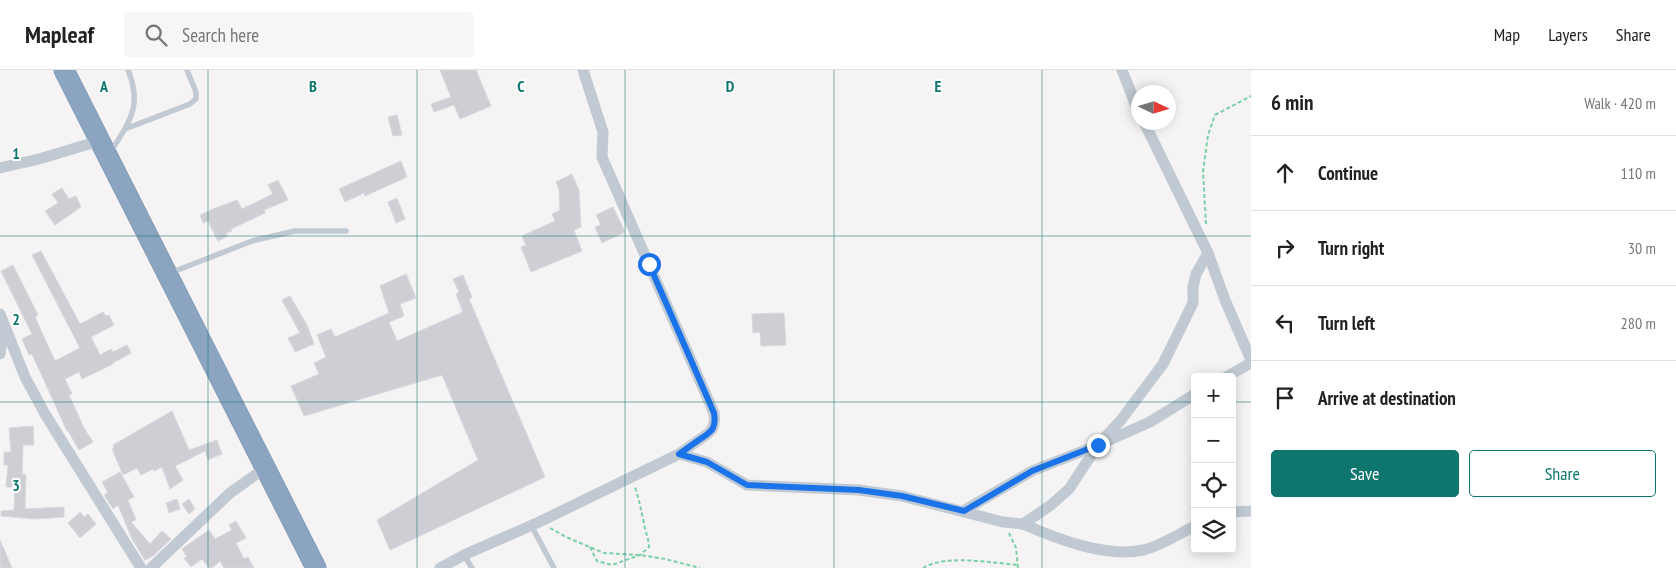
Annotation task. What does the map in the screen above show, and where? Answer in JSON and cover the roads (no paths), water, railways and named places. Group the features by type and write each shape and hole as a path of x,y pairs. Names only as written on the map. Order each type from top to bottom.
{"highway":[{"path":"64,70 316,568"}],"street":[{"path":"440,568 679,454 710,434 715,422 714,413 602,157 603,132 584,70"},
{"path":"1122,70 1131,93"},
{"path":"1148,130 1208,253 1225,300 1250,355 1230,373"},
{"path":"0,168 39,159 103,150"},
{"path":"1023,524 1051,505 1069,489 1098,445 1121,420 1163,364 1193,303 1193,287 1196,274 1208,253"},
{"path":"0,314 25,377 45,414 141,568"},
{"path":"0,354 6,329"},
{"path":"964,511 1032,471 1150,422 1191,396"},
{"path":"679,454 707,462 747,485 859,490 902,496 1003,522 1023,524 1051,536 1115,552 1142,550 1162,543 1191,528"},
{"path":"151,568 230,493 265,468"},
{"path":"1236,512 1251,511"}],"lane":[{"path":"103,150 125,129 133,114 134,83 128,70"},
{"path":"125,129 190,104 196,99 196,92 187,70"},
{"path":"168,274 252,241 295,231 346,231"},
{"path":"535,524 554,568"},
{"path":"464,555 472,568"}]}
